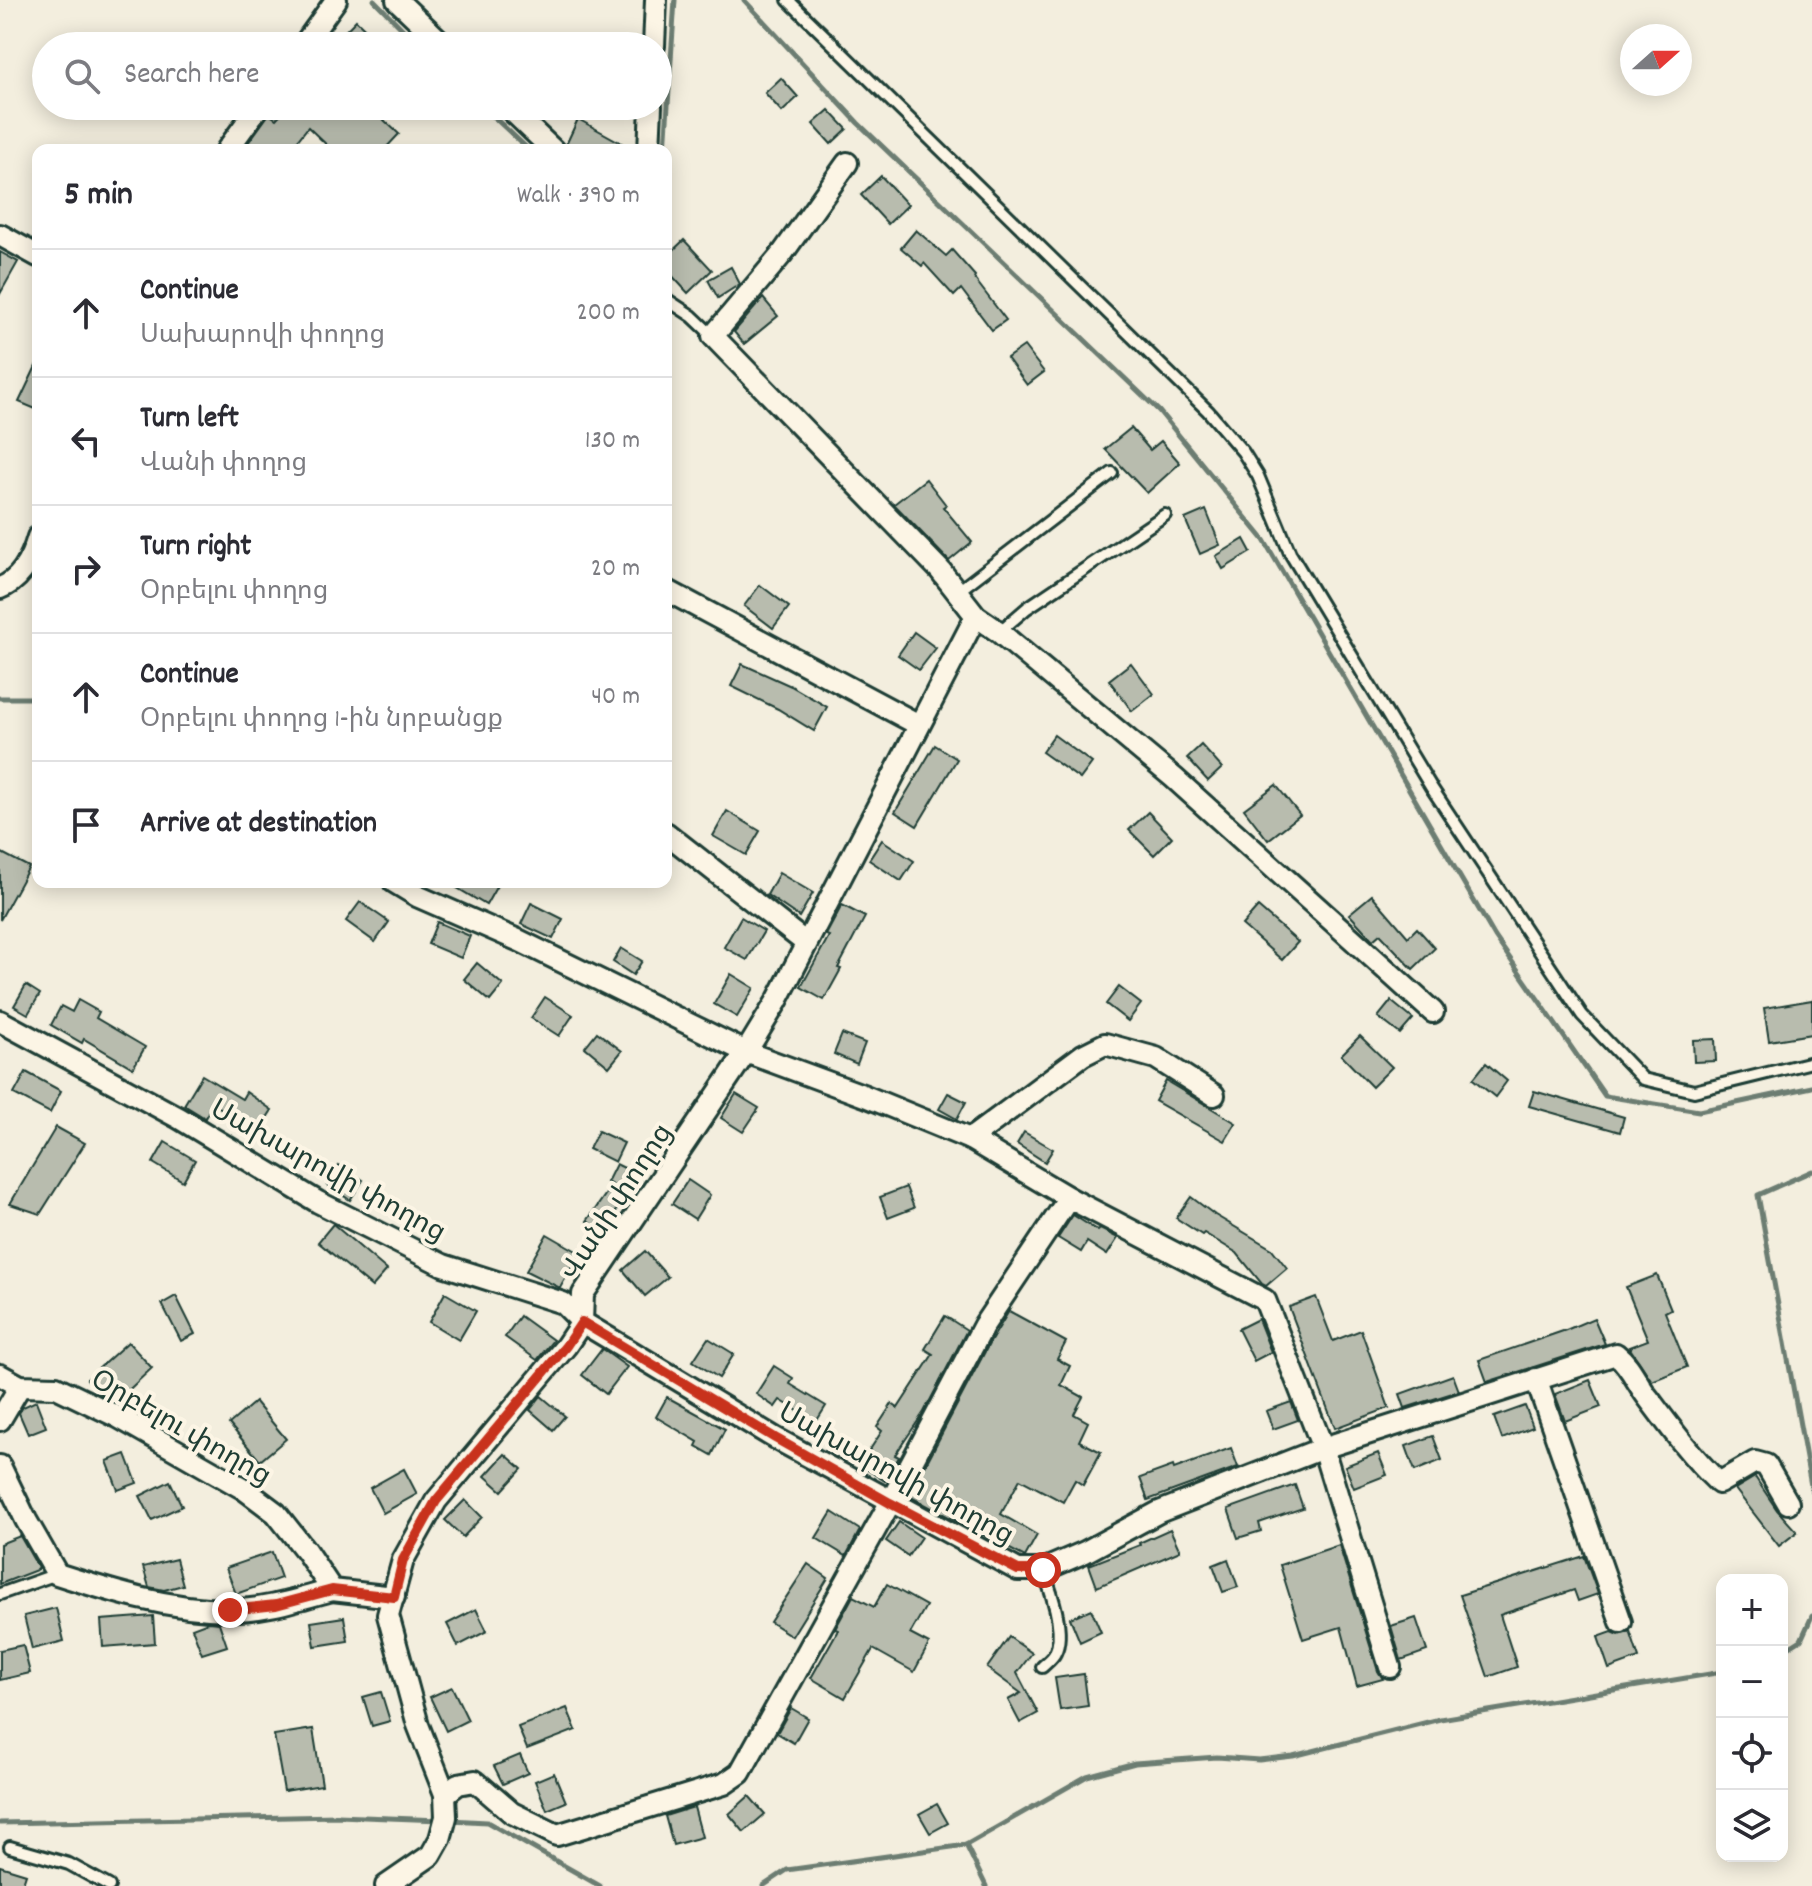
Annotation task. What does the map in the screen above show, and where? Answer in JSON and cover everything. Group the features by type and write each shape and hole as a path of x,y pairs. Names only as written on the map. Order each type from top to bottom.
{"street":[{"path":"313,32 336,0"},
{"path":"397,0 430,32"},
{"path":"655,32 656,0"},
{"path":"231,144 249,120"},
{"path":"522,120 547,144"},
{"path":"649,144 650,120"},
{"path":"847,163 782,254 713,336 940,570 976,616 1174,778 1433,1012"},
{"path":"0,235 32,253"},
{"path":"0,588 24,570 32,551"},
{"path":"672,593 919,725"},
{"name":"Վանի փողոց","path":"386,1886 431,1855 440,1839 446,1817 445,1794 418,1725 388,1615 403,1560 436,1501 566,1346 582,1322 583,1294 777,1001 976,616"},
{"path":"672,838 806,943"},
{"path":"404,888 520,941 746,1052 970,1139 1069,1198 1265,1300 1323,1448 1390,1667"},
{"name":"Սախարովի փողոց","path":"0,1021 179,1118 318,1202 443,1265 563,1303 582,1322 890,1503 1018,1570 1043,1570"},
{"path":"970,1139 1083,1055 1105,1044 1156,1058 1214,1095"},
{"path":"445,1794 458,1784 475,1781 512,1813 557,1835 724,1784 740,1773 890,1503 984,1325 1069,1198"},
{"path":"1043,1570 1085,1552 1159,1512 1323,1448 1616,1354 1626,1362 1688,1452 1719,1483 1755,1462 1766,1465 1788,1503"},
{"name":"Օրբելու փողոց","path":"0,1375 20,1386 56,1387 118,1417 244,1489 276,1513 332,1590"},
{"path":"1536,1379 1621,1622"},
{"path":"0,1420 20,1386"},
{"path":"0,1466 57,1574 130,1598 230,1610 276,1605 332,1590 394,1597"}],"lane":[{"path":"788,0 1208,411 1243,452 1258,476 1290,553 1431,787 1582,1015 1643,1079 1694,1091 1812,1062"},
{"path":"672,303 713,336"},
{"path":"957,592 1112,473"},
{"path":"999,632 1027,608 1165,515"},
{"path":"1042,1667 1056,1652 1058,1637 1052,1594 1043,1570"},
{"path":"0,1594 57,1574"},
{"path":"10,1847 69,1864 109,1886"}],"building":[{"path":"356,20 368,32 344,32"},
{"path":"781,78 798,97 782,112 765,93"},
{"path":"829,110 847,129 831,144 813,124"},
{"path":"265,120 384,120 399,134 390,144 326,144 308,127 295,144 247,144"},
{"path":"580,120 623,144 566,144"},
{"path":"881,176 908,205 888,224 861,195"},
{"path":"916,230 946,256 952,250 1006,320 992,330 961,289 954,296 924,263 922,266 901,248"},
{"path":"684,240 712,270 688,293 672,276 672,251"},
{"path":"0,252 18,262 0,294"},
{"path":"731,267 740,284 718,298 708,280"},
{"path":"763,298 778,316 744,344 734,332"},
{"path":"1024,346 1044,372 1027,385 1007,358"},
{"path":"32,375 32,407 19,402"},
{"path":"1131,428 1150,450 1161,441 1180,463 1147,493 1105,449"},
{"path":"926,479 946,505 943,507 972,542 949,561 894,504"},
{"path":"1206,510 1220,545 1200,554 1185,519"},
{"path":"1244,539 1251,552 1223,569 1216,556"},
{"path":"760,585 789,607 773,628 744,606"},
{"path":"914,632 936,648 919,670 898,655"},
{"path":"1131,663 1154,694 1132,711 1109,680"},
{"path":"742,664 791,686 827,707 814,731 731,686"},
{"path":"1054,735 1092,763 1080,779 1042,752"},
{"path":"935,745 957,759 917,826 895,812"},
{"path":"1201,745 1222,768 1208,781 1187,758"},
{"path":"1276,785 1300,815 1268,840 1244,809"},
{"path":"727,811 760,831 746,855 713,836"},
{"path":"1148,812 1172,837 1154,855 1129,830"},
{"path":"882,840 914,861 901,881 869,860"},
{"path":"0,852 29,867 0,920"},
{"path":"779,873 813,893 799,917 767,895"},
{"path":"457,888 496,888 486,905"},
{"path":"1372,895 1408,937 1417,928 1435,948 1413,969 1380,934 1373,940 1349,914"},
{"path":"360,902 389,922 375,942 346,921"},
{"path":"531,903 563,919 553,939 521,924"},
{"path":"842,905 865,917 824,1000 801,987"},
{"path":"1258,907 1298,942 1282,960 1242,925"},
{"path":"741,917 764,931 747,960 724,947"},
{"path":"437,922 470,936 461,958 428,944"},
{"path":"621,948 642,961 633,975 613,962"},
{"path":"477,963 503,985 490,1001 464,979"},
{"path":"731,974 754,988 737,1017 714,1004"},
{"path":"26,985 40,994 28,1014 14,1006"},
{"path":"1119,987 1141,1004 1128,1021 1106,1004"},
{"path":"545,997 573,1015 559,1036 531,1018"},
{"path":"78,1000 99,1012 96,1018 145,1047 133,1068 84,1039 82,1043 51,1025 61,1006 72,1012"},
{"path":"1812,1000 1812,1034 1769,1041 1764,1008"},
{"path":"1391,1001 1413,1019 1400,1034 1378,1017"},
{"path":"597,1032 622,1051 609,1067 585,1047"},
{"path":"842,1034 865,1043 857,1064 834,1054"},
{"path":"1360,1036 1392,1067 1372,1087 1341,1055"},
{"path":"1715,1039 1716,1061 1694,1062 1693,1040"},
{"path":"1486,1063 1507,1081 1495,1097 1473,1079"},
{"path":"26,1072 61,1091 50,1113 14,1094"},
{"path":"202,1075 242,1099 246,1092 272,1110 257,1133 213,1103 205,1118 184,1105"},
{"path":"1166,1081 1236,1123 1225,1141 1155,1101"},
{"path":"1534,1091 1624,1117 1620,1132 1529,1106"},
{"path":"948,1093 966,1102 957,1119 939,1109"},
{"path":"736,1094 759,1108 743,1132 721,1118"},
{"path":"56,1127 85,1143 40,1214 10,1204"},
{"path":"598,1131 624,1143 615,1162 589,1149"},
{"path":"1024,1132 1053,1149 1045,1162 1017,1144"},
{"path":"165,1142 195,1160 183,1181 153,1163"},
{"path":"616,1164 641,1176 632,1195 628,1193 603,1232 587,1221 612,1185 607,1182"},
{"path":"339,1165 363,1180 350,1200 327,1185"},
{"path":"688,1180 710,1195 695,1219 672,1204"},
{"path":"906,1187 914,1208 888,1218 880,1197"},
{"path":"1191,1197 1272,1249 1287,1268 1266,1286 1262,1284 1237,1253 1176,1218"},
{"path":"1073,1215 1098,1231 1100,1229 1118,1238 1107,1255 1087,1242 1081,1252 1058,1238"},
{"path":"333,1224 387,1270 372,1287 318,1242"},
{"path":"547,1234 580,1253 560,1288 526,1271"},
{"path":"645,1251 668,1277 645,1296 623,1270"},
{"path":"1657,1275 1671,1309 1665,1312 1687,1367 1652,1381 1629,1347 1648,1340 1626,1287"},
{"path":"445,1293 476,1311 459,1340 429,1322"},
{"path":"176,1296 195,1334 181,1341 162,1304"},
{"path":"1316,1297 1333,1341 1361,1330 1389,1408 1335,1428 1289,1307"},
{"path":"1009,1311 1066,1342 1057,1359 1070,1366 1061,1385 1083,1397 1074,1414 1088,1422 1079,1441 1101,1452 1083,1485 1075,1480 1063,1502 1020,1479 1001,1514 1037,1535 1025,1557 909,1496"},
{"path":"520,1316 553,1340 537,1360 505,1337"},
{"path":"945,1316 967,1330 924,1412 895,1455 899,1457 885,1481 860,1465 882,1431 877,1427 892,1404 898,1408 933,1354 925,1349"},
{"path":"1594,1318 1605,1344 1487,1382 1479,1360"},
{"path":"1258,1319 1271,1352 1254,1361 1238,1329"},
{"path":"708,1338 734,1354 719,1378 693,1361"},
{"path":"128,1342 152,1368 116,1402 101,1394 87,1379"},
{"path":"602,1349 627,1367 606,1394 582,1375"},
{"path":"774,1366 793,1378 790,1384 826,1406 816,1422 780,1400 775,1407 756,1394"},
{"path":"1453,1375 1459,1391 1405,1408 1400,1394"},
{"path":"1590,1380 1601,1407 1565,1421 1555,1394"},
{"path":"541,1396 565,1416 553,1430 530,1410"},
{"path":"667,1397 725,1429 712,1455 696,1446 698,1442 656,1417"},
{"path":"36,1401 46,1427 28,1434 19,1413 23,1407"},
{"path":"255,1402 286,1439 260,1461 229,1424"},
{"path":"1291,1402 1298,1420 1273,1429 1266,1411"},
{"path":"1525,1406 1533,1427 1502,1439 1494,1417"},
{"path":"1433,1436 1442,1460 1415,1471 1406,1446"},
{"path":"1231,1448 1238,1467 1148,1500 1140,1478"},
{"path":"1378,1453 1387,1475 1354,1488 1345,1466"},
{"path":"126,1454 137,1483 118,1490 107,1461"},
{"path":"505,1454 522,1469 502,1491 485,1476"},
{"path":"404,1469 417,1494 383,1513 370,1488"},
{"path":"1755,1477 1777,1510 1797,1532 1779,1546 1735,1489"},
{"path":"170,1481 182,1506 152,1520 140,1496"},
{"path":"1295,1485 1303,1508 1259,1523 1261,1531 1238,1538 1228,1509"},
{"path":"465,1500 482,1517 463,1537 445,1520"},
{"path":"832,1512 860,1530 846,1556 816,1538"},
{"path":"899,1522 921,1537 908,1556 886,1541"},
{"path":"1170,1529 1180,1551 1097,1587 1089,1565 1140,1545"},
{"path":"20,1536 39,1569 0,1584 0,1544"},
{"path":"1339,1545 1383,1679 1357,1686 1341,1627 1303,1639 1280,1565"},
{"path":"272,1552 281,1578 236,1594 226,1568"},
{"path":"1584,1556 1598,1594 1578,1601 1574,1590 1500,1615 1517,1667 1488,1677 1460,1595"},
{"path":"176,1559 183,1585 164,1590 149,1587 143,1567"},
{"path":"1228,1559 1238,1587 1223,1592 1213,1565"},
{"path":"808,1564 828,1578 792,1636 770,1622"},
{"path":"887,1584 926,1606 910,1634 929,1644 914,1672 873,1649 845,1698 811,1678 853,1596 874,1607"},
{"path":"56,1608 64,1641 32,1649 24,1616"},
{"path":"476,1609 487,1631 458,1646 447,1624"},
{"path":"1091,1609 1101,1632 1080,1642 1070,1618"},
{"path":"153,1616 155,1643 103,1647 101,1620"},
{"path":"344,1617 348,1641 315,1646 311,1622"},
{"path":"1416,1618 1427,1651 1401,1660 1391,1626"},
{"path":"208,1622 219,1623 227,1646 202,1654 192,1628"},
{"path":"1630,1631 1639,1658 1609,1669 1598,1637"},
{"path":"1009,1637 1032,1653 1017,1673 1038,1713 1020,1723 1008,1700 1021,1693 987,1668"},
{"path":"23,1645 30,1673 0,1680 0,1650"},
{"path":"1084,1674 1088,1706 1060,1710 1055,1678"},
{"path":"452,1687 468,1720 446,1731 430,1697"},
{"path":"381,1692 390,1721 372,1726 363,1697"},
{"path":"567,1708 576,1730 527,1749 518,1727"},
{"path":"791,1708 808,1718 794,1743 777,1733"},
{"path":"313,1729 322,1785 284,1791 274,1735"},
{"path":"520,1755 528,1773 503,1784 494,1766"},
{"path":"554,1773 566,1802 547,1810 535,1781"},
{"path":"749,1796 765,1814 744,1832 729,1814"},
{"path":"937,1804 948,1823 930,1833 919,1814"},
{"path":"694,1807 702,1837 673,1845 665,1816"},
{"path":"0,1866 26,1874 22,1886 0,1886"}],"waterway":[{"path":"374,0 405,32"},
{"path":"672,45 675,0"},
{"path":"744,0 858,123 1159,411 1264,540 1495,937 1605,1096 1699,1111 1812,1087"},
{"path":"497,120 523,144"},
{"path":"665,144 667,120"},
{"path":"0,698 32,698"},
{"path":"1812,1171 1758,1195 1812,1491"},
{"path":"1788,1648 1801,1640 1812,1616"},
{"path":"763,1886 787,1870 966,1845 1087,1776 1135,1763 1217,1757 1259,1760 1293,1756 1440,1719 1716,1673"},
{"path":"0,1823 338,1816 440,1820"},
{"path":"450,1820 487,1822 600,1886"},
{"path":"966,1845 986,1886"}],"route":[{"path":"230,1610 276,1605 332,1590 394,1597 403,1560 436,1501 566,1346 582,1322 890,1503 1018,1570 1043,1570"}]}
